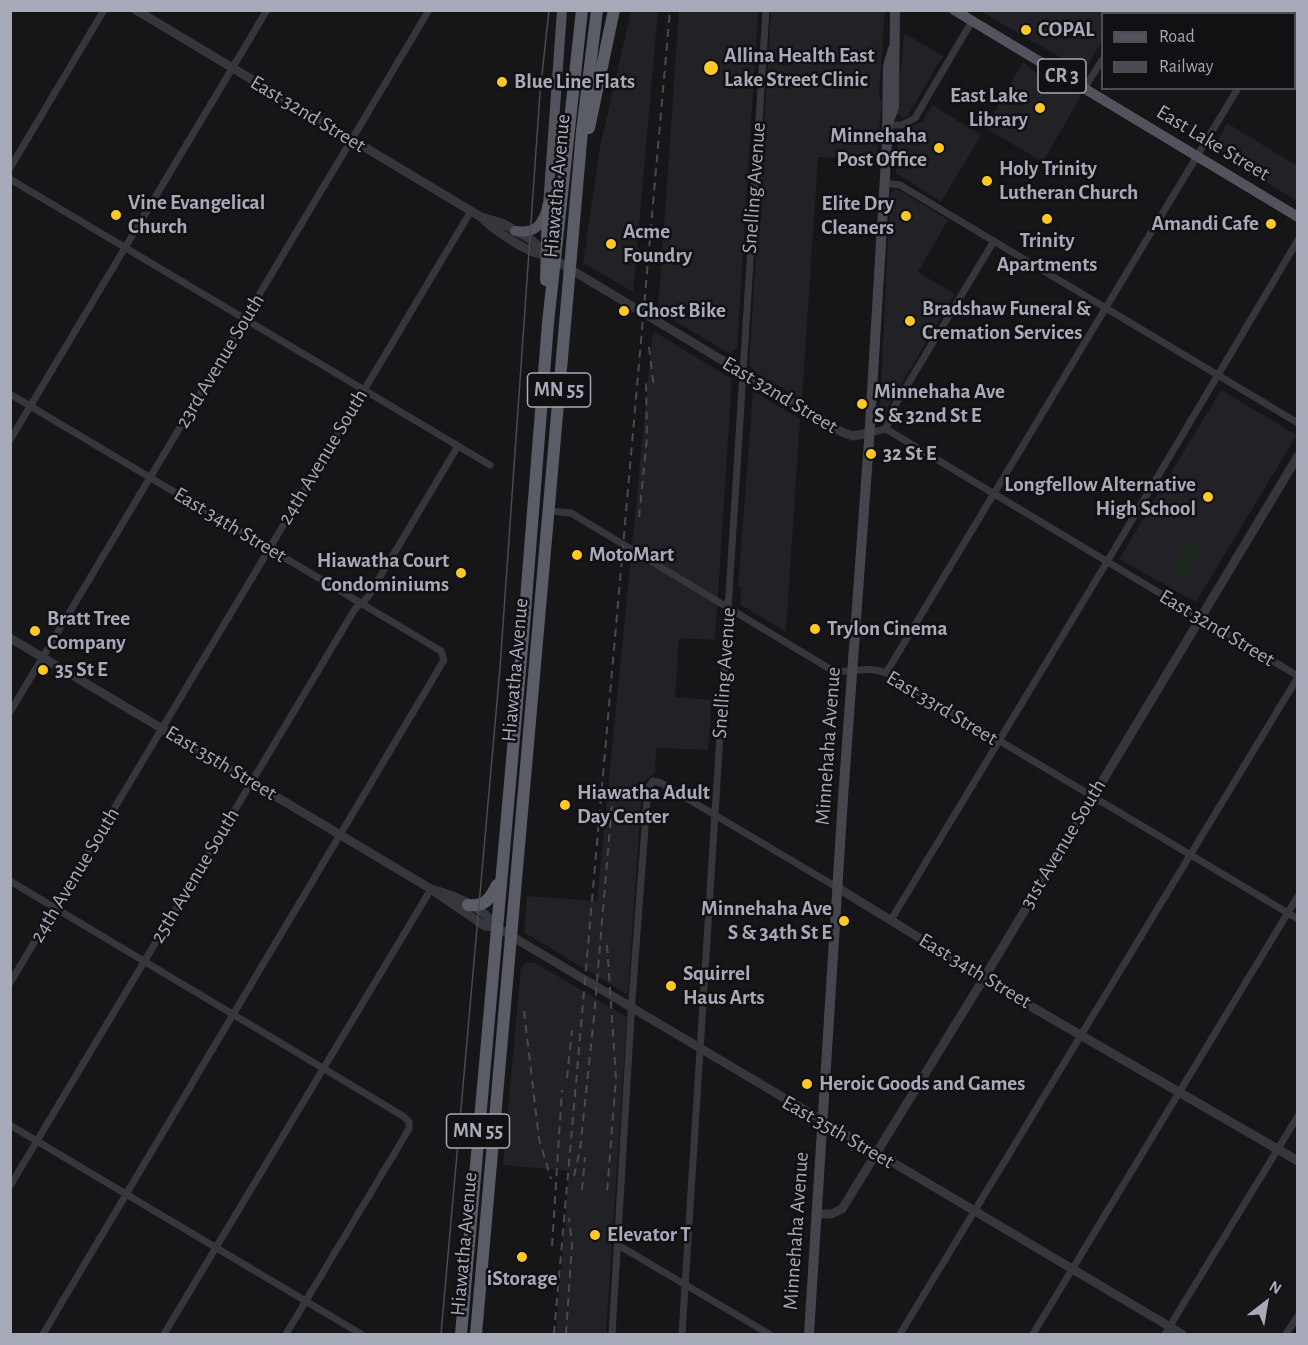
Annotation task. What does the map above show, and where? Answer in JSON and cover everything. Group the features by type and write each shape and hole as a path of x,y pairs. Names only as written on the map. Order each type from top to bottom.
{"highway":[{"name":"Hiawatha Avenue","path":"460,1335 548,323 550,257 582,10"},
{"name":"Hiawatha Avenue","path":"476,1335 569,269 597,10"},
{"path":"577,188 614,10"},
{"path":"548,206 550,257"},
{"path":"468,905 487,902 501,876"}],"main road":[{"path":"515,231 531,232 538,228 544,220 548,206 562,10"},
{"name":"Minnehaha Avenue","path":"809,1335 869,433 888,125 888,66 893,49 896,10"},
{"name":"East Lake Street","path":"954,10 1298,217"}],"street":[{"path":"10,168 104,10"},
{"name":"East 32nd Street","path":"136,10 481,217 489,226 529,250 540,256 550,257"},
{"path":"10,440 267,10"},
{"name":"23rd Avenue South","path":"10,712 429,10"},
{"name":"Snelling Avenue","path":"682,1335 766,10"},
{"path":"888,125 902,125 915,118 972,21"},
{"path":"1084,89 1101,62"},
{"path":"886,673 1237,90"},
{"path":"10,178 490,465"},
{"path":"884,183 900,185 1298,423"},
{"name":"24th Avenue South","path":"10,983 471,211"},
{"name":"East 32nd Street","path":"481,217 493,219 515,231 543,248 550,257 569,269 842,432 853,436 886,429 1298,676"},
{"path":"891,920 1298,240"},
{"path":"886,429 894,407 994,241"},
{"name":"East 34th Street","path":"10,394 441,651 444,660 341,835"},
{"name":"25th Avenue South","path":"10,1186 355,609 368,597 458,446"},
{"name":"31st Avenue South","path":"816,1214 831,1214 840,1211 984,978 1091,796 1298,456"},
{"name":"East 33rd Street","path":"549,511 571,513 830,669 841,672 873,668 886,673 1298,919"},
{"name":"East 35th Street","path":"10,638 431,889 485,926 496,927"},
{"path":"900,1335 1083,1036 1189,855 1298,676"},
{"name":"East 34th Street","path":"632,1010 648,788 653,781 714,814 984,978 1298,1161"},
{"path":"43,1335 341,835"},
{"path":"10,881 409,1122 409,1129 286,1335"},
{"path":"164,1335 431,889"},
{"name":"East 35th Street","path":"431,889 449,894 487,915 496,927 632,1010 1072,1270 1168,1331 1182,1335"},
{"path":"1033,1335 1298,896"},
{"path":"612,1335 632,1010"},
{"path":"1168,1331 1298,1116"},
{"path":"10,1125 361,1335"},
{"path":"618,1245 770,1335"},
{"path":"1286,1335 1298,1316"}],"shaded area":[{"path":"631,11 658,11 633,292 583,263 600,147"},
{"path":"679,11 758,11 737,349 730,354 658,311"},
{"path":"771,11 885,11 879,94 882,103 876,160 818,157 802,400 754,371 749,364"},
{"path":"980,11 1121,11 1101,12 1101,43 1084,71"},
{"path":"904,33 943,56 907,117 901,117 897,113"},
{"path":"1023,62 1036,73 1081,96 1043,162 985,128"},
{"path":"932,105 981,135 941,202 896,173 898,133 923,121"},
{"path":"1227,123 1297,166 1297,201 1213,149"},
{"path":"894,190 899,190 948,220 918,272 955,294 888,406 884,422 880,421 878,414 890,194"},
{"path":"653,331 732,379 715,640 679,638 675,697 712,700 708,750 656,748 655,773 645,781 642,789 628,992 626,994 524,932 527,896 597,901"},
{"name":"Longfellow Alternative High School","path":"1221,390 1297,435 1196,602 1119,559"},
{"path":"753,391 800,419 786,632 740,604 741,587 738,586"},
{"path":"1185,542 1202,552 1184,581 1168,571"},
{"path":"527,962 535,963 627,1017 606,1334 556,1334 569,1171 503,1165 521,967"}],"tram line":[{"path":"441,1334 500,668 540,93 549,10"}],"railway":[{"path":"554,1334 670,10"},
{"path":"649,347 654,388"},
{"path":"639,517 647,438 646,380"},
{"path":"574,1176 580,1150 594,1017 613,791"},
{"path":"607,945 616,1078 607,1193"},
{"path":"524,1011 539,1139 551,1179"},
{"path":"567,1078 572,1030"},
{"path":"552,1246 562,1090"},
{"path":"582,1190 585,1157"},
{"path":"566,1334 572,1244 569,1218"}],"place":[{"name":"COPAL","path":"1026,30"},
{"name":"Allina Health East Lake Street Clinic","path":"711,68"},
{"name":"Blue Line Flats","path":"502,82"},
{"name":"East Lake Library","path":"1040,108"},
{"name":"Minnehaha Post Office","path":"939,148"},
{"name":"Holy Trinity Lutheran Church","path":"987,181"},
{"name":"Vine Evangelical Church","path":"116,215"},
{"name":"Elite Dry Cleaners","path":"906,216"},
{"name":"Trinity Apartments","path":"1047,219"},
{"name":"Amandi Cafe","path":"1271,224"},
{"name":"Acme Foundry","path":"611,244"},
{"name":"Ghost Bike","path":"624,311"},
{"name":"Bradshaw Funeral & Cremation Services","path":"910,321"},
{"name":"Minnehaha Ave S & 32nd St E","path":"862,404"},
{"name":"32 St E","path":"871,454"},
{"name":"Longfellow Alternative High School","path":"1208,497"},
{"name":"MotoMart","path":"577,555"},
{"name":"Hiawatha Court Condominiums","path":"461,573"},
{"name":"Trylon Cinema","path":"815,629"},
{"name":"Bratt Tree Company","path":"35,631"},
{"name":"35 St E","path":"43,670"},
{"name":"Hiawatha Adult Day Center","path":"565,805"},
{"name":"Minnehaha Ave S & 34th St E","path":"844,921"},
{"name":"Squirrel Haus Arts","path":"671,986"},
{"name":"Heroic Goods and Games","path":"807,1084"},
{"name":"Elevator T","path":"595,1235"},
{"name":"iStorage","path":"522,1257"}]}
